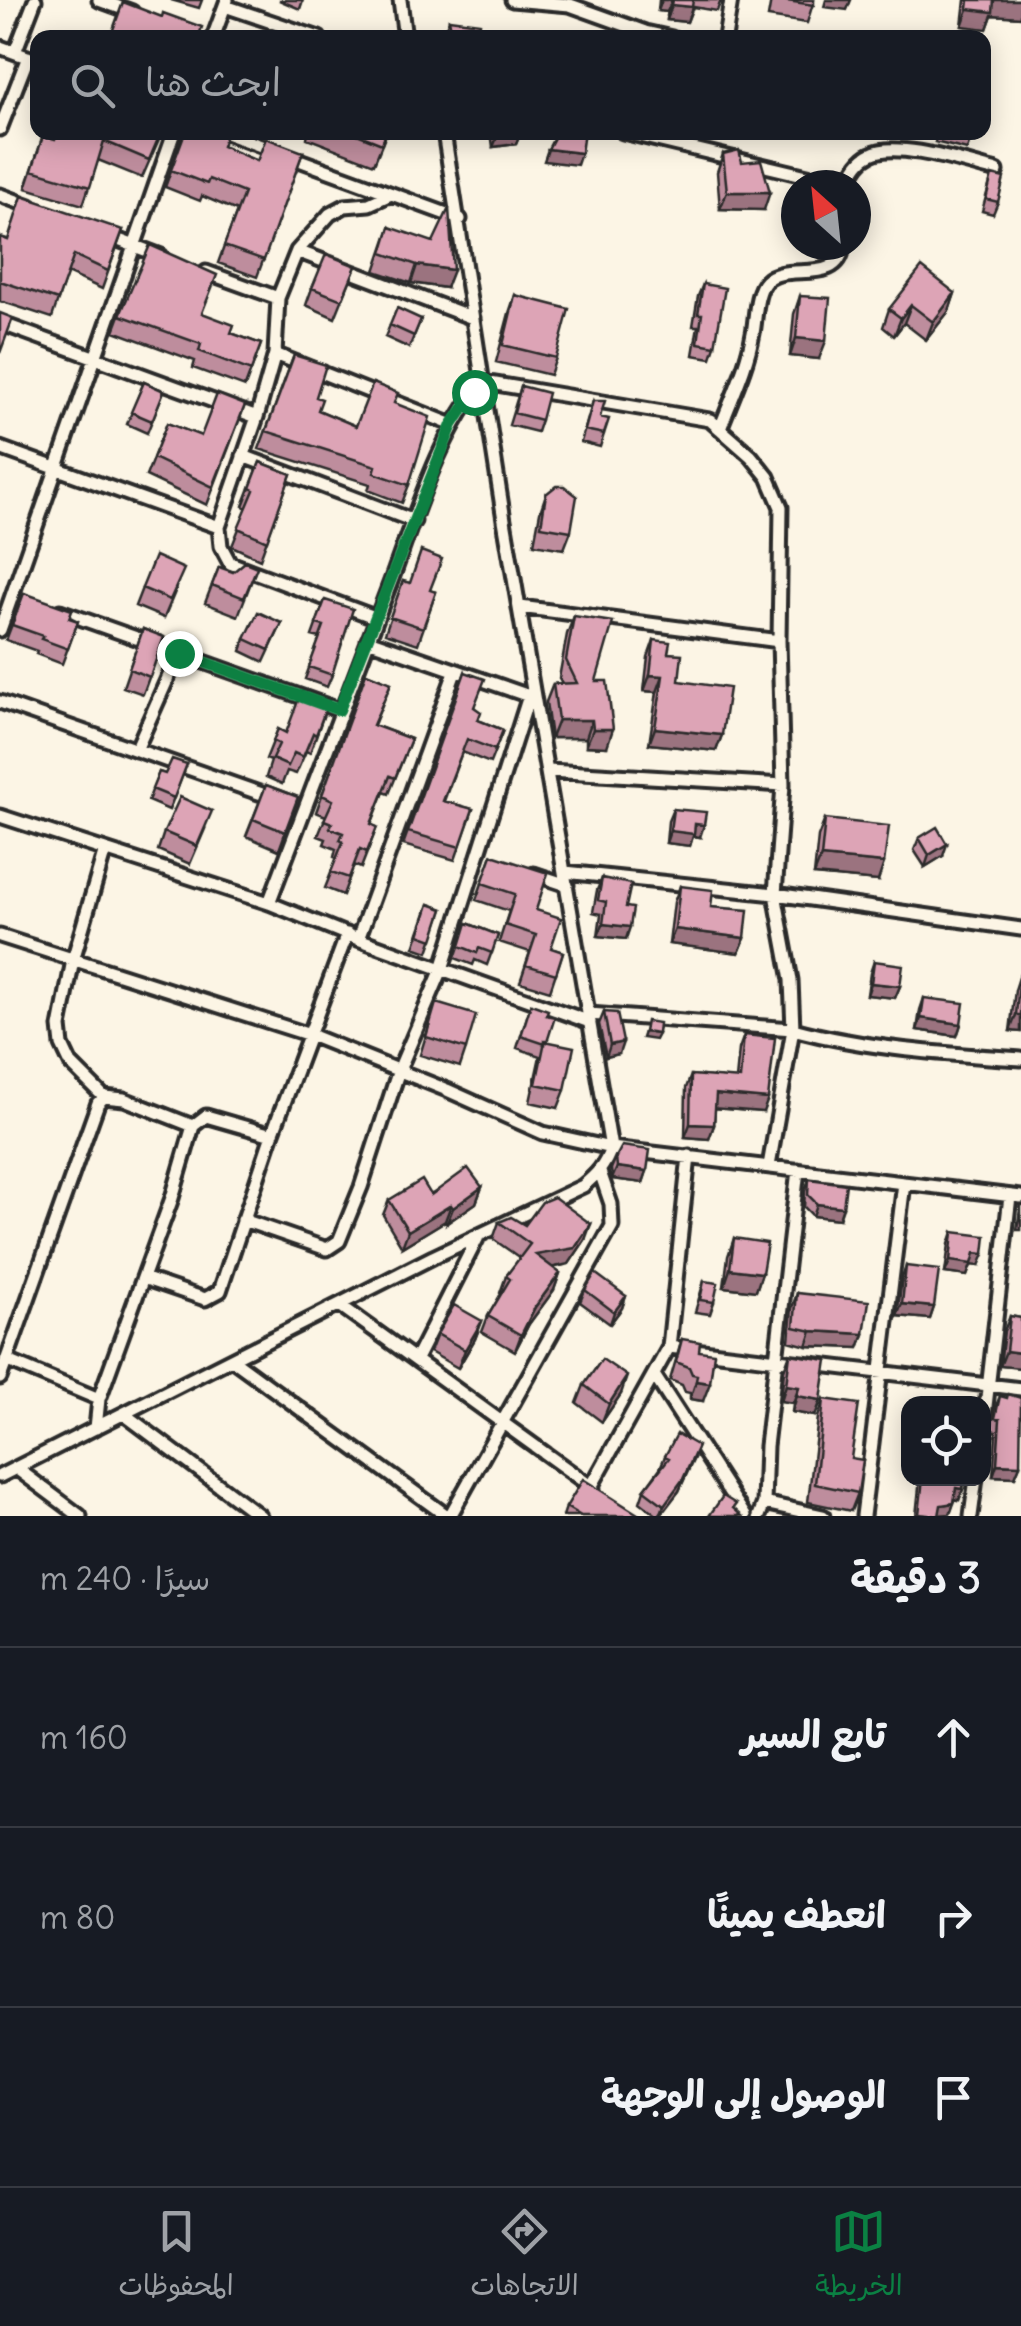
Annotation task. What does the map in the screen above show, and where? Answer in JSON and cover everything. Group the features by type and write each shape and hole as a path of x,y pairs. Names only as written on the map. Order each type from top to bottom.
{"street":[{"path":"31,30 36,0"},
{"path":"99,0 152,19"},
{"path":"400,0 403,30"},
{"path":"512,0 570,5 639,30"},
{"path":"726,30 731,0"},
{"path":"216,30 226,3 298,30"},
{"path":"0,46 27,57 0,129"},
{"path":"0,630 171,140"},
{"path":"245,140 460,219"},
{"path":"0,1476 582,1186 600,1172 611,1148 532,697 445,140"},
{"path":"657,140 782,170"},
{"path":"854,170 872,152 891,148 997,171"},
{"path":"377,618 230,563 221,546 219,527 275,354 278,298 297,252 330,214 391,194"},
{"path":"0,195 51,214"},
{"path":"102,234 172,260"},
{"path":"297,252 473,318"},
{"path":"720,429 749,356 762,286 776,274 817,272 835,260"},
{"path":"189,266 278,298"},
{"path":"0,322 257,417"},
{"path":"275,354 452,425"},
{"path":"484,382 710,420 751,456 768,477 780,508 783,786 774,894 791,980 793,1029 770,1166"},
{"path":"268,903 339,710 452,425 484,382"},
{"path":"0,448 219,527"},
{"path":"244,456 414,521"},
{"path":"13,593 28,599"},
{"path":"44,604 339,710"},
{"path":"520,606 779,640"},
{"path":"368,640 532,697"},
{"path":"136,750 179,653"},
{"path":"143,1278 206,1299 220,1291 310,1034 455,672"},
{"path":"242,1220 327,1249 334,1247 361,1187 400,1070 442,969 532,697"},
{"path":"0,702 304,809"},
{"path":"548,771 783,786"},
{"path":"0,816 268,903 352,937 590,1018 793,1029 870,1044 1021,1059"},
{"path":"105,850 73,960 60,1027 62,1045 71,1064 104,1097 124,1099 193,1126"},
{"path":"478,855 496,861"},
{"path":"514,867 566,878 774,894 1021,930"},
{"path":"0,936 310,1034 542,1133 611,1148 1016,1196 988,1396"},
{"path":"0,1378 98,1103 104,1097"},
{"path":"96,1428 98,1400 172,1198 193,1126 206,1116 272,1135"},
{"path":"591,1487 669,1347 689,1156"},
{"path":"759,1516 764,1503 775,1362 798,1170"},
{"path":"234,1360 449,1516 612,1226 611,1204 600,1172"},
{"path":"864,1516 904,1183"},
{"path":"416,1360 479,1235"},
{"path":"341,1306 605,1496"},
{"path":"669,1347 1021,1389"},
{"path":"6,1360 98,1400"},
{"path":"654,1375 744,1516"},
{"path":"124,1414 260,1516"},
{"path":"16,1468 72,1514"},
{"path":"971,1516 975,1486"},
{"path":"764,1503 823,1516"}],"building":[{"path":"673,0 693,0 692,7 672,5"},
{"path":"780,0 814,0 814,5"},
{"path":"969,0 994,0 993,12 968,9"},
{"path":"123,2 202,27 201,30 113,30"},
{"path":"449,19 480,23 479,30 451,30"},
{"path":"42,140 158,140 149,160 104,141 90,187 32,170"},
{"path":"182,140 224,140 222,146 257,161 265,140 303,152 264,260 224,246 244,193 171,170"},
{"path":"553,140 583,140 581,153 548,149"},
{"path":"739,150 742,162 761,160 770,192 727,192 723,154"},
{"path":"992,175 1004,178 998,202 986,199"},
{"path":"22,196 123,230 108,271 74,255 58,300 0,281 0,237 8,240"},
{"path":"449,208 453,270 417,265 382,253 390,227 433,242"},
{"path":"150,245 217,275 202,313 234,325 231,333 261,344 251,371 199,351 201,344 120,315"},
{"path":"326,254 356,266 342,300 312,288"},
{"path":"922,267 955,293 933,322 911,305 901,318 889,309"},
{"path":"703,284 725,288 715,346 698,343"},
{"path":"515,295 569,309 556,358 503,345"},
{"path":"800,296 830,298 826,341 796,338"},
{"path":"397,308 421,319 414,336 390,325"},
{"path":"0,313 13,318 0,353"},
{"path":"294,355 326,365 316,397 322,399 318,410 356,426 373,383 398,393 394,403 430,417 409,485 374,473 376,466 266,431"},
{"path":"144,382 164,391 152,421 131,412"},
{"path":"521,386 548,393 541,420 514,413"},
{"path":"217,394 245,405 213,487 153,458 167,423 201,436"},
{"path":"593,401 605,401 600,417 609,419 604,434 585,430"},
{"path":"260,462 291,474 267,541 238,528 254,490 250,488"},
{"path":"556,486 564,486 577,496 571,531 541,526 546,494"},
{"path":"421,551 442,559 430,590 436,592 423,628 390,617 403,581 410,583"},
{"path":"155,556 184,569 170,600 142,588"},
{"path":"245,562 257,567 244,598 212,585 219,567 233,572"},
{"path":"24,593 72,610 69,618 78,621 68,649 12,625"},
{"path":"325,600 353,609 332,675 309,667 324,626 316,624"},
{"path":"258,612 282,623 269,650 245,639"},
{"path":"574,616 613,622 596,681 607,681 613,729 593,729 592,720 558,720 553,684 577,683 566,660"},
{"path":"143,629 164,637 150,677 129,669"},
{"path":"654,640 670,642 668,653 682,654 679,681 729,688 722,735 655,728 663,676 650,675"},
{"path":"465,672 485,679 474,707 481,712 478,720 503,730 495,750 467,739 443,801 473,809 460,847 408,832"},
{"path":"366,673 391,683 373,725 411,739 395,778 390,776 371,824 377,827 367,852 360,849 349,878 331,872 343,833 330,828 332,823 324,820 333,800 322,795"},
{"path":"302,690 329,700 303,757 294,753 288,766 272,759 279,744 273,741 278,729 286,733"},
{"path":"172,759 187,764 174,798 152,789 159,772 165,774"},
{"path":"266,785 298,797 285,832 253,819"},
{"path":"180,797 212,811 197,846 164,832"},
{"path":"673,809 706,812 704,825 695,824 694,834 670,831"},
{"path":"825,819 889,826 884,863 821,857"},
{"path":"937,827 947,844 929,855 919,838"},
{"path":"492,855 548,873 536,910 561,918 551,948 563,952 556,974 526,965 536,935 505,925 515,894 482,883"},
{"path":"602,878 631,884 626,907 633,908 630,927 603,924 606,902 598,900"},
{"path":"680,886 713,890 711,907 748,910 745,938 675,929"},
{"path":"429,904 443,909 433,940 419,935"},
{"path":"467,923 498,935 492,953 479,948 477,953 460,946"},
{"path":"874,961 903,965 900,986 871,983"},
{"path":"1020,974 1021,1015 1016,1015"},
{"path":"924,998 964,1003 961,1024 921,1018"},
{"path":"436,1003 476,1015 466,1049 426,1037"},
{"path":"531,1004 555,1017 545,1044 521,1036"},
{"path":"604,1012 617,1013 623,1042 610,1045"},
{"path":"646,1021 659,1023 658,1034 644,1032"},
{"path":"744,1035 775,1038 768,1099 716,1094 714,1125 690,1124 691,1075 740,1079"},
{"path":"545,1041 574,1047 565,1090 536,1084"},
{"path":"622,1146 650,1150 647,1171 617,1167 616,1157"},
{"path":"468,1168 482,1187 453,1208 451,1205 408,1231 389,1200 422,1180 431,1195"},
{"path":"809,1179 846,1184 843,1207 817,1204 808,1195"},
{"path":"554,1197 591,1224 575,1248 536,1255 560,1273 535,1307 521,1335 488,1316 510,1279 506,1276 530,1244 499,1222 511,1217 525,1225 542,1202"},
{"path":"953,1232 986,1236 984,1254 975,1253 972,1264 950,1261"},
{"path":"734,1238 767,1243 762,1273 730,1269"},
{"path":"906,1266 939,1270 934,1307 902,1304"},
{"path":"595,1273 626,1296 614,1312 585,1290"},
{"path":"704,1281 718,1283 714,1302 700,1300"},
{"path":"797,1293 869,1301 864,1334 794,1327"},
{"path":"454,1305 482,1321 465,1350 437,1334"},
{"path":"1010,1316 1021,1318 1021,1353 1006,1351"},
{"path":"682,1339 700,1342 699,1351 714,1353 710,1383 696,1381 697,1375 689,1367 676,1362"},
{"path":"790,1354 827,1360 821,1400 797,1396 799,1387 786,1385"},
{"path":"602,1359 627,1376 609,1404 584,1385"},
{"path":"1008,1394 1021,1398 1020,1465 997,1464 1000,1419 995,1418 1000,1396 1007,1398"},
{"path":"824,1399 859,1404 851,1458 863,1460 858,1493 815,1484"},
{"path":"677,1434 698,1446 683,1479 664,1505 644,1490 669,1458 665,1456"},
{"path":"583,1479 641,1516 581,1516 566,1507"},
{"path":"922,1486 963,1486 956,1488 954,1503 941,1505 939,1516 919,1514"},
{"path":"723,1496 736,1504 733,1508 742,1516 709,1516"}],"route":[{"path":"179,653 339,710 452,425 474,392"}]}
